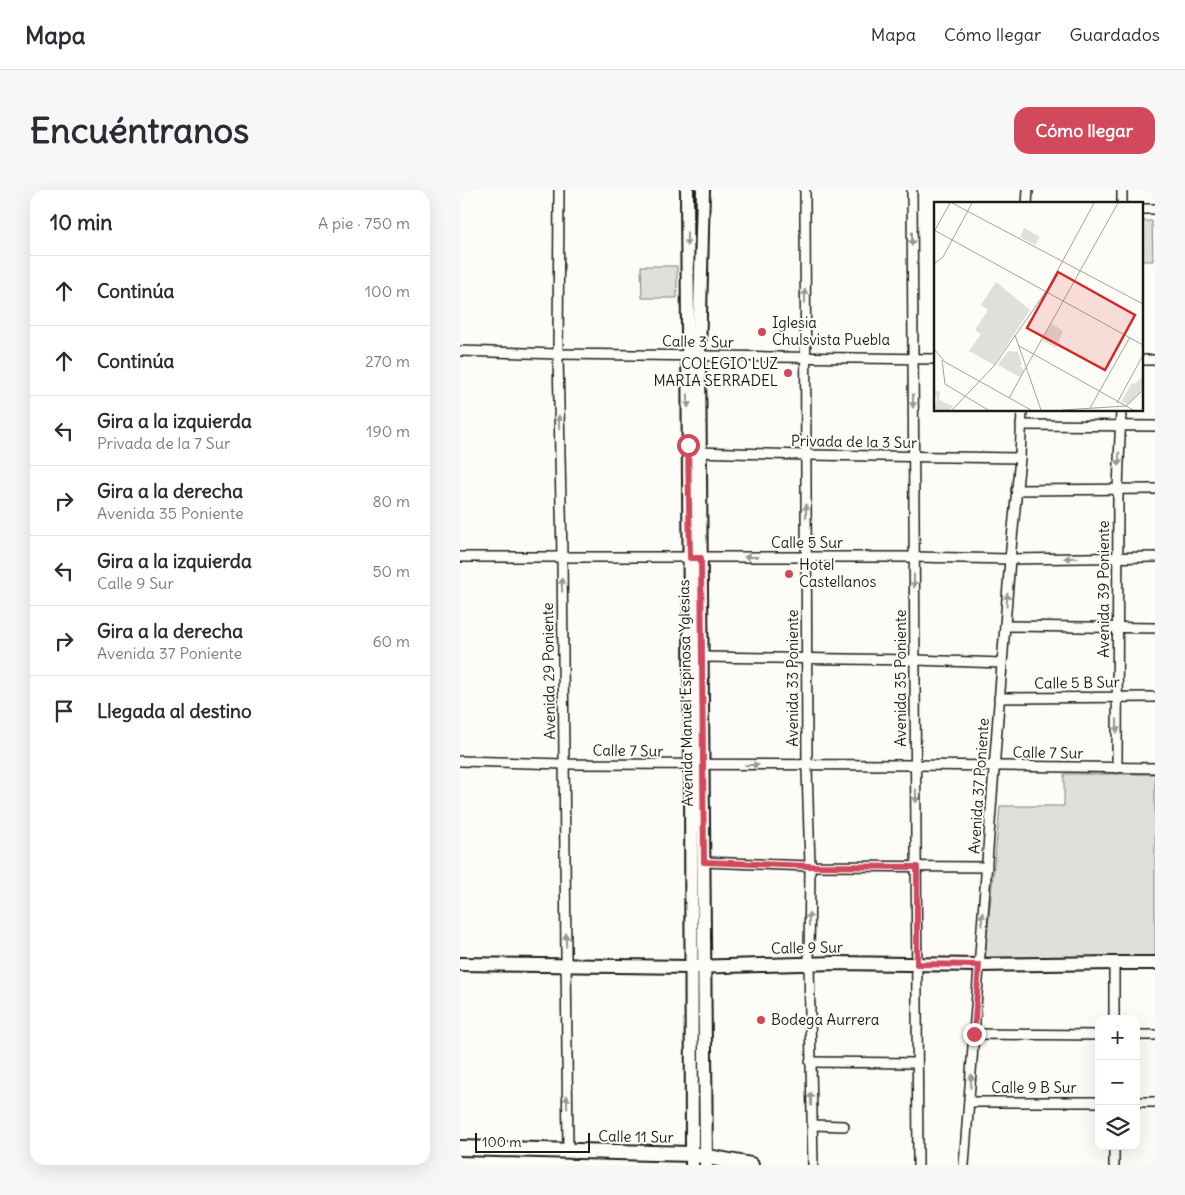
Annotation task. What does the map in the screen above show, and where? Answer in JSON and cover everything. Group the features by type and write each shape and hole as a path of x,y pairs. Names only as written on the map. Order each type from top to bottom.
{"main road":[{"name":"Avenida Manuel Espinosa Yglesias","path":"687,190 694,356 699,1160"},
{"name":"Avenida Manuel Espinosa Yglesias","path":"694,356 703,190"},
{"name":"Avenida Manuel Espinosa Yglesias","path":"695,558 702,658 697,765 704,862 698,967"},
{"name":"Calle 9 Sur","path":"460,964 698,967 809,963 979,965 1155,963"},
{"name":"Calle 11 Sur","path":"460,1148 568,1151 751,1165"}],"street":[{"name":"Avenida 29 Poniente","path":"559,190 558,354 568,1151"},
{"name":"Avenida 33 Poniente","path":"805,190 806,658 810,866 810,1062 813,1165"},
{"name":"Avenida 35 Poniente","path":"912,190 918,1165"},
{"path":"1142,209 1155,209"},
{"name":"Calle 3 Sur","path":"460,352 934,359"},
{"path":"1142,360 1155,360"},
{"name":"Avenida 37 Poniente","path":"964,1165 1004,626 1020,458 1022,411"},
{"name":"Avenida 39 Poniente","path":"1117,768 1118,489 1121,411"},
{"path":"1021,425 1155,426"},
{"name":"Privada de la 3 Sur","path":"695,452 1020,458"},
{"path":"1016,490 1155,489"},
{"name":"Calle 5 Sur","path":"460,557 914,557 1010,559 1155,557"},
{"path":"1004,626 1155,628"},
{"path":"702,658 1002,662"},
{"name":"Calle 5 B Sur","path":"999,698 1155,697"},
{"name":"Calle 7 Sur","path":"460,761 564,764 1155,768"},
{"path":"704,862 810,866 987,867"},
{"path":"1114,963 1114,1015"},
{"path":"974,1034 1095,1034"},
{"path":"1140,1035 1155,1035"},
{"path":"810,1062 917,1063"},
{"name":"Calle 9 B Sur","path":"969,1102 1095,1102"},
{"path":"1140,1102 1155,1102"},
{"path":"812,1125 844,1126"},
{"path":"1114,1150 1114,1165"}],"shaded area":[{"path":"690,190 701,190 696,300 694,305"},
{"path":"1142,221 1152,221 1153,261 1142,261"},
{"path":"641,266 677,266 677,298 642,298"},
{"path":"1064,774 1155,774 1155,958 985,957 1000,806 1064,806"}],"place":[{"name":"Iglesia Chulsvista Puebla","path":"762,332"},
{"name":"COLEGIO LUZ MARIA SERRADEL","path":"788,373"},
{"name":"Hotel Castellanos","path":"789,574"},
{"name":"Bodega Aurrera","path":"761,1020"}],"route":[{"path":"688,445 690,558 701,558 704,862 810,866 917,867 917,964 979,965 974,1034"}]}
